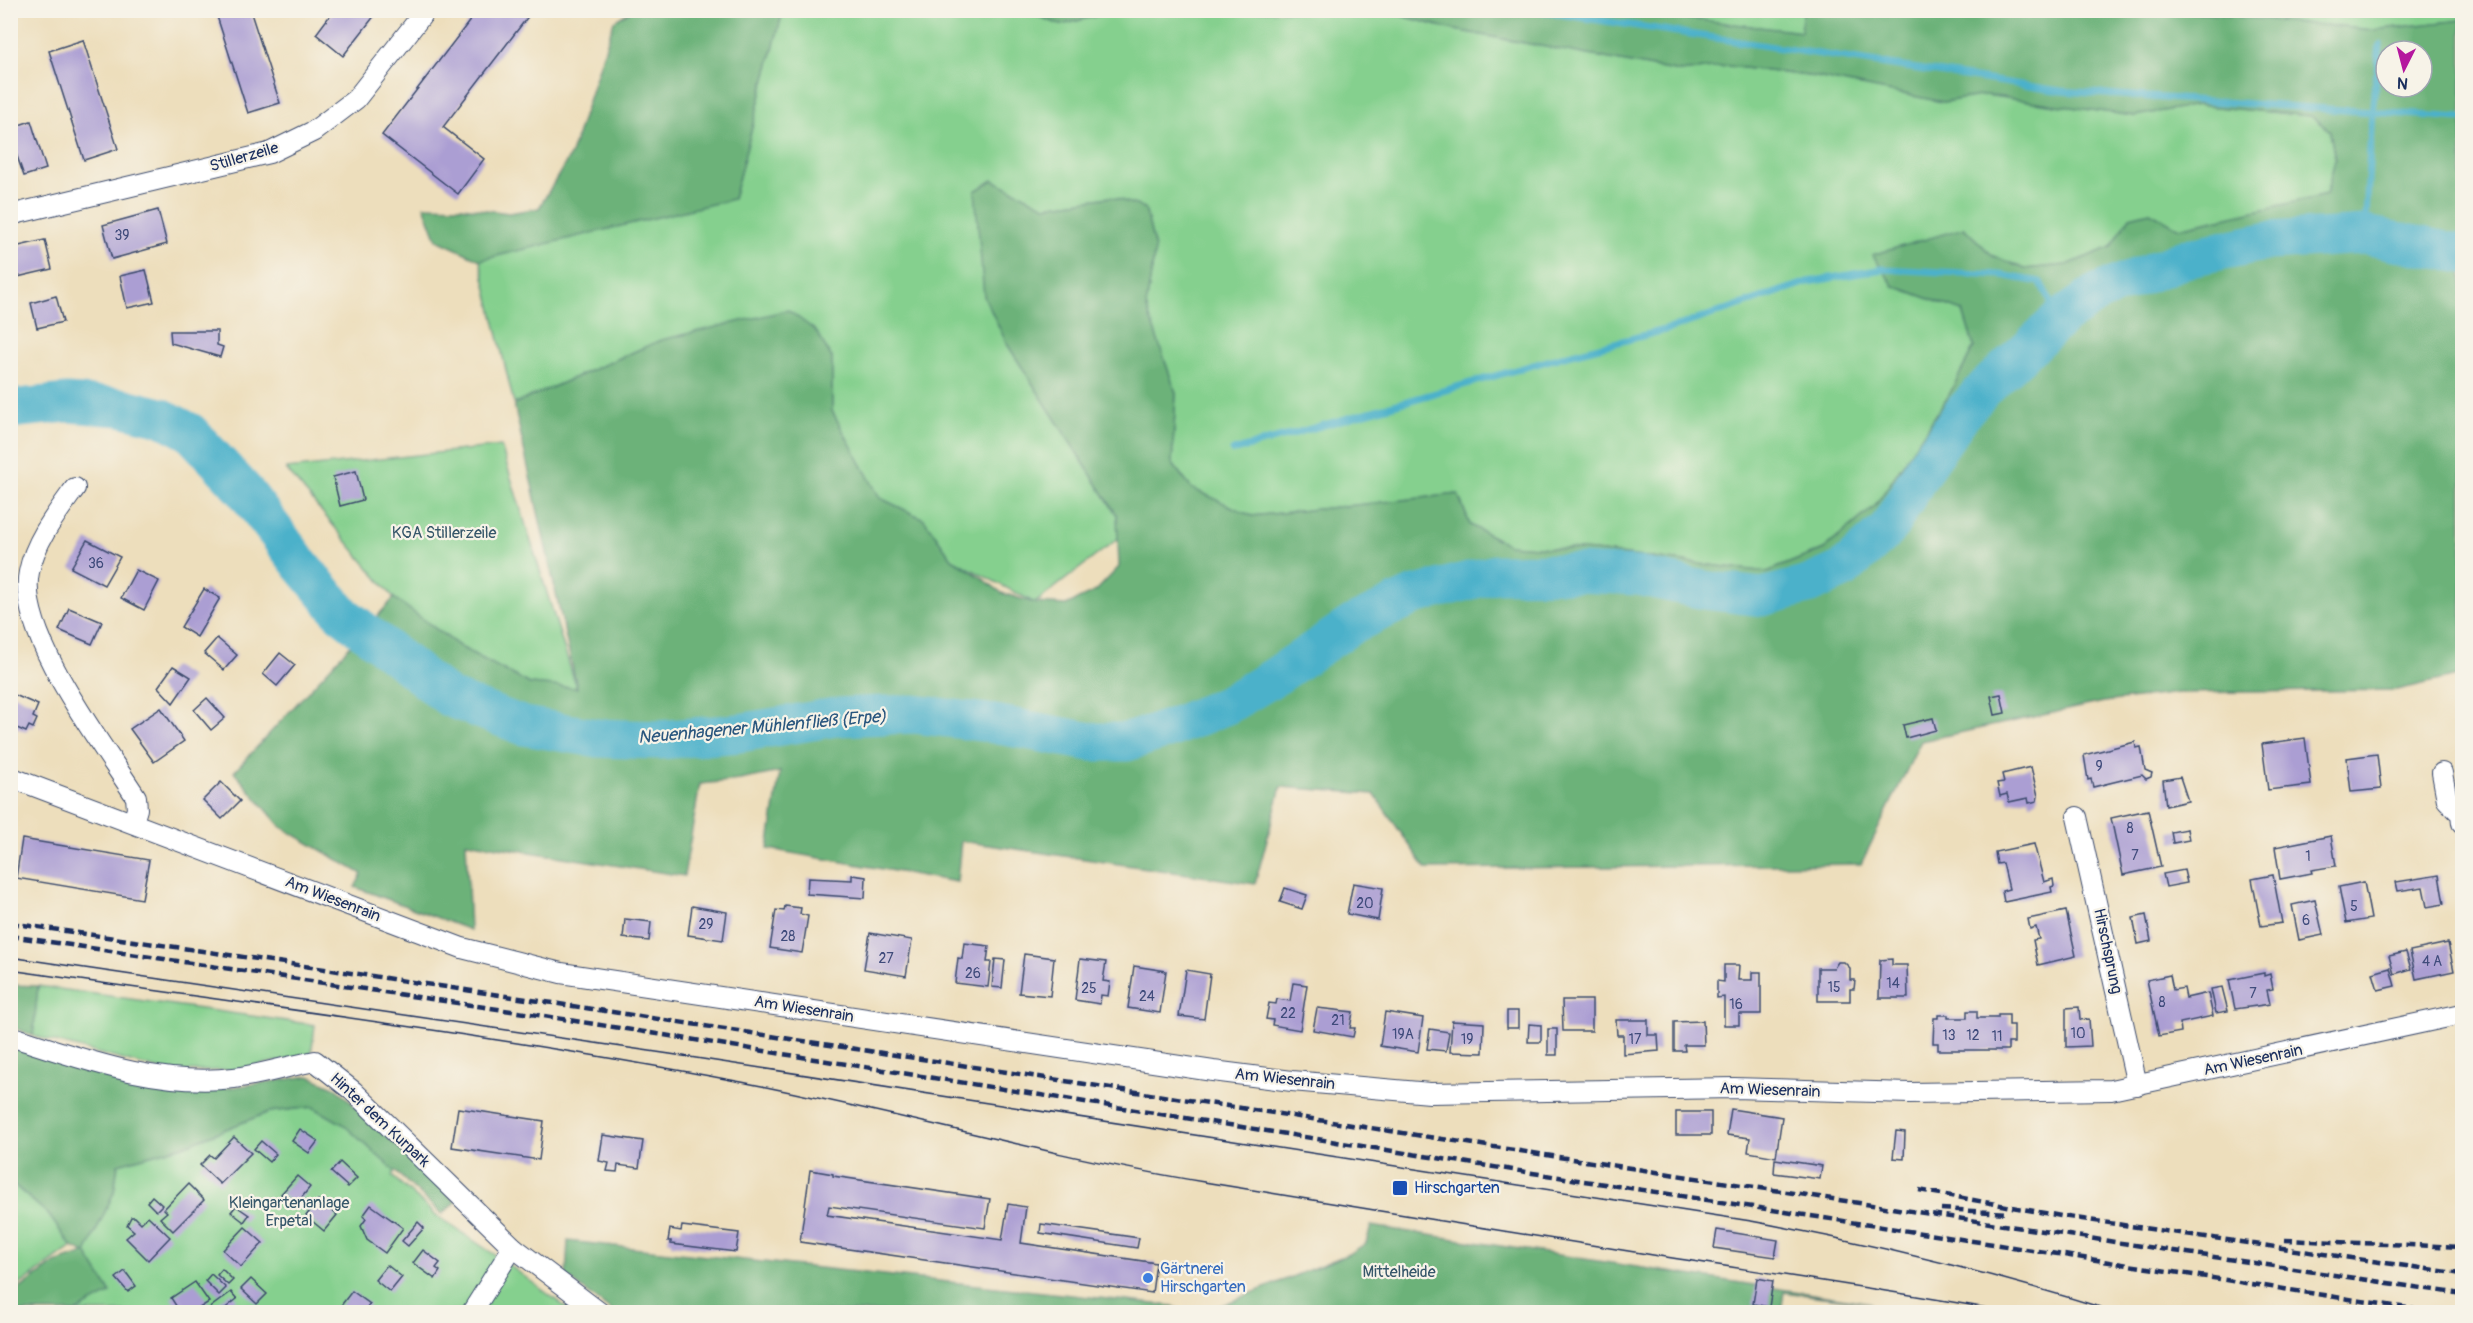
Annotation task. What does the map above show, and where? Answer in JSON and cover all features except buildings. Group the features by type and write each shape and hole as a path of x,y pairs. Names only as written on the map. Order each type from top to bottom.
{"street":[{"name":"Stillerzeile","path":"10,215 269,153 314,131 356,99 426,10"},
{"path":"75,488 46,529 29,571 27,596 31,617 60,679 136,796 137,808 133,822"},
{"path":"2442,773 2447,800 2461,814 2463,824"},
{"name":"Am Wiesenrain","path":"10,777 462,948 506,961 561,973 1292,1081 1430,1093 1734,1088 1910,1093 2111,1090 2463,1014"},
{"name":"Hirschsprung","path":"2078,817 2137,1085"},
{"name":"Hinter dem Kurpark","path":"10,1036 105,1066 168,1079 234,1078 315,1061 353,1090 513,1247 599,1312"},
{"path":"472,1312 513,1247"}],"green space":[{"path":"632,10 783,11 733,199 480,260 437,240 424,206 462,207 509,213 539,208 571,154 614,21"},
{"path":"1617,10 1801,32 1803,10 2169,10 2373,30 2462,20 2462,675 2397,690 2179,693 2104,702 1921,741 1861,864 1426,869 1374,794 1281,787 1255,884 961,841 957,882 768,849 780,772 740,780 700,784 684,876 466,842 470,930 355,887 362,874 281,827 234,772 394,598 462,648 530,684 577,688 514,404 661,340 788,310 816,331 832,358 832,411 880,498 924,519 952,559 1002,593 1035,603 1066,605 1096,591 1119,567 1117,515 1007,344 984,296 975,191 993,180 1045,206 1111,197 1145,208 1155,249 1146,306 1176,393 1172,463 1191,488 1252,516 1458,494 1470,525 1509,545 1594,551 1767,572 1824,549 1875,506 1948,397 1974,347 1963,311 1894,286 1872,255 1964,228 1993,256 2025,269 2067,265 2111,247 2130,217 2150,212 2179,228 2326,195 2335,160 2330,131 2311,116 2197,105 2134,116 1986,95 1943,102 1817,77 1728,66 1680,72 1450,29 1384,11"},
{"path":"2462,10 2462,20 2373,30 2169,11"},
{"path":"783,11 1024,11 1061,25 1116,11 1384,11 1450,29 1680,72 1727,66 1817,77 1943,102 1986,95 2134,116 2197,105 2311,116 2330,131 2335,159 2327,195 2179,228 2150,212 2131,217 2111,247 2067,265 2025,269 1993,256 1964,228 1894,286 1963,311 1974,347 1948,397 1875,506 1824,549 1767,572 1594,551 1509,545 1470,525 1458,494 1252,516 1191,488 1172,463 1176,393 1146,306 1155,249 1145,208 1111,197 1045,206 993,180 1007,344 1117,515 1120,537 1035,603 952,559 924,519 880,498 832,411 832,357 661,340 514,404 480,260 733,199"},
{"path":"1024,11 1116,11 1061,25"},
{"path":"1617,11 1803,11 1802,32"},
{"name":"KGA Stillerzeile","path":"501,446 577,689 530,684 462,648 394,598 286,469"},
{"path":"11,985 38,986 33,1036 11,1026"},
{"path":"38,986 315,1025 311,1055 233,1070 168,1072 33,1036"},
{"path":"11,1045 168,1086 226,1088 309,1076 336,1088 456,1202 442,1214 343,1124 313,1107 269,1112 183,1146 118,1164 114,1192 86,1253 111,1293 75,1312 11,1312 10,1296 55,1263 85,1253 72,1247 48,1214 11,1182"},
{"name":"Kleingartenanlage Erpetal","path":"313,1107 343,1124 395,1171 392,1176 437,1216 501,1259 572,1312 11,1312 10,1296 55,1263 86,1253 114,1192 118,1164 183,1146 269,1112"},
{"path":"10,1182 48,1214 72,1247 11,1291"},
{"name":"Mittelheide","path":"1371,1226 1871,1303 1784,1292 1781,1312 1183,1312 1210,1310 1351,1253 1366,1243"},
{"path":"568,1241 1173,1306 1183,1312 613,1312 566,1276"}],"waterway":[{"path":"1533,10 2061,91 2462,118"},
{"path":"2365,235 2374,95"},
{"name":"Neuenhagener Mühlenfließ (Erpe)","path":"10,409 67,403 120,407 161,417 190,432 244,490 341,613 450,698 524,726 597,738 659,740 739,733 836,717 914,714 989,723 1091,742 1127,742 1171,728 1227,705 1276,676 1353,624 1415,595 1495,574 1575,573 1638,576 1704,590 1762,597 1808,585 1844,569 1887,530 1926,465 1964,411 1988,385 2060,319 2099,292 2190,257 2269,241 2365,235 2462,254"},
{"path":"1233,451 1568,355 1669,329 1808,282 1883,269 2000,275 2040,282 2060,319"}],"tram line":[{"path":"10,957 670,1054 1751,1221 1935,1261 2116,1312"},
{"path":"10,970 374,1021 646,1064 795,1093 1028,1147 1204,1182 2009,1312"}],"railway":[{"path":"10,923 624,1014 2462,1294"},
{"path":"10,936 544,1016 1481,1165 2433,1312"},
{"path":"1919,1190 2061,1216 2462,1274"},
{"path":"1941,1209 2007,1213"},
{"path":"2284,1240 2462,1247"}],"place":[{"name":"Hirschgarten","path":"1400,1188"},
{"name":"Gärtnerei Hirschgarten","path":"1148,1278"}]}
